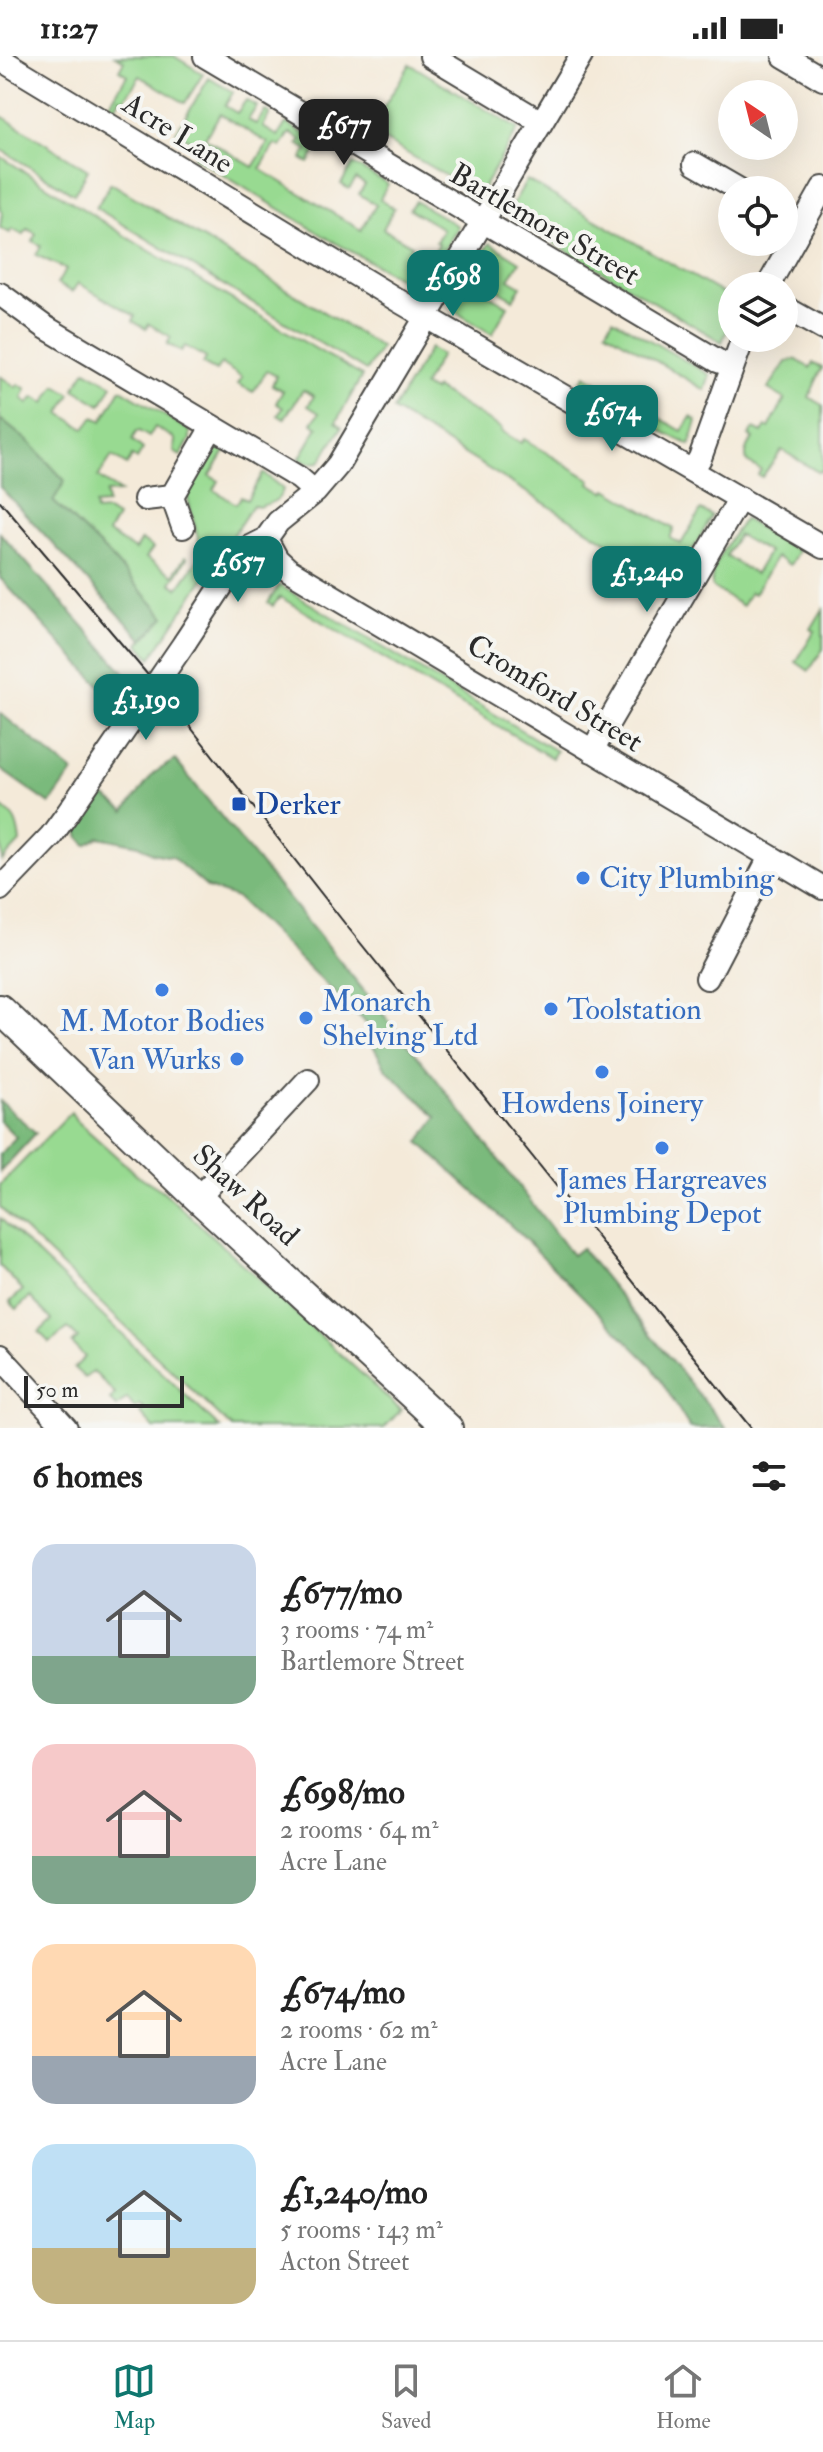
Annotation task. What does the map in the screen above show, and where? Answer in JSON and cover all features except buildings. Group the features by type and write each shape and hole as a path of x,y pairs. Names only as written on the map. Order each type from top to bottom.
{"main road":[{"name":"Shaw Road","path":"0,1009 198,1198 448,1428"}],"street":[{"name":"Bartlemore Street","path":"205,56 235,64 483,221 718,361 732,366"},
{"path":"431,56 541,122"},
{"path":"0,889 51,836 67,814 246,549 266,539 278,522 315,492 338,465 581,56"},
{"path":"784,56 823,79"},
{"name":"Acre Lane","path":"0,59 426,317 823,547"},
{"path":"695,164 718,177"},
{"path":"798,216 823,188"},
{"path":"0,294 45,327 299,478 315,492"},
{"path":"798,315 823,329"},
{"path":"692,471 700,458 738,352"},
{"path":"183,527 172,496 212,427"},
{"path":"145,499 172,496"},
{"path":"592,751 740,498"},
{"name":"Cromford Street","path":"266,539 277,559 289,570 823,888"},
{"path":"707,978 770,857"},
{"path":"198,1198 308,1080"},
{"path":"0,1356 66,1428"}],"green space":[{"path":"115,56 174,56 203,74 185,103 140,76 115,108 109,105 127,75 119,70 124,61"},
{"path":"410,64 518,129 479,195 369,131"},
{"path":"209,78 233,92 225,106 237,113 246,100 257,106 248,120 256,124 265,111 270,113 263,127 278,136 286,123 321,143 309,163 302,159 307,150 298,144 301,140 290,133 281,147 275,144 260,169 361,230 376,205 359,194 365,184 356,179 349,189 341,184 353,164 388,184 380,199 394,208 383,229 412,245 406,256 425,267 439,244 436,242 443,229 409,209 415,201 458,226 425,285 414,286 332,241 194,157 200,146 176,132","holes":["220,114 268,143 253,167 205,138"]},
{"path":"0,115 88,170 74,194 0,149"},
{"path":"0,156 138,244 362,376 336,422 342,427 320,462 309,463 299,459 318,427 312,423 319,413 308,406 314,396 303,390 284,419 278,415 283,408 276,403 283,391 272,385 276,376 267,371 253,392 238,384 242,377 221,364 216,371 203,364 206,358 185,346 181,351 167,344 171,337 149,324 146,329 133,321 135,316 78,283 72,292 57,284 66,269 36,255 41,246 33,241 36,234 28,229 23,235 12,229 10,233 0,228"},
{"path":"527,180 718,291 718,340 506,215"},
{"path":"111,183 381,347 366,371 96,208"},
{"path":"490,243 520,262 509,279 521,286 513,299 479,277 476,266"},
{"path":"473,286 508,306 492,334 456,312 454,305 464,288"},
{"path":"613,319 710,375 705,390 606,331"},
{"path":"430,348 441,355 423,386 433,391 435,388 521,443 524,439 605,492 607,489 674,529 670,538 681,544 701,510 712,516 674,583 393,410"},
{"path":"795,359 810,368 813,363 822,368 809,397 823,405 823,474 822,470 818,472 782,450 762,477 758,475 761,470 747,462 746,452 753,438 749,436 754,429 762,433 766,427 769,428 785,399 768,389 786,362"},
{"path":"86,370 112,385 101,405 74,389"},
{"path":"585,375 682,431 691,417 697,421 690,445 621,411 579,385"},
{"path":"0,376 16,387 18,384 26,389 22,398 28,404 34,397 45,403 56,385 71,394 60,413 85,429 94,417 102,421 121,389 190,431 190,439 181,456 174,452 175,439 155,427 149,437 136,432 132,440 143,449 137,459 132,456 127,465 112,456 98,477 120,492 106,493 107,504 95,505 96,512 107,511 117,517 108,533 135,550 141,540 153,548 146,558 173,575 187,558 171,583 178,588 202,554 187,495 188,486 202,462 207,464 219,448 226,450 210,476 219,481 214,490 236,504 241,497 247,500 263,473 283,489 274,501 258,507 253,505 151,658 139,644 164,616 111,557 53,501 65,481 30,443 0,419"},
{"path":"0,419 30,443 65,481 53,501 111,557 165,617 143,640 0,487"},
{"path":"744,519 798,551 790,565 776,557 754,594 750,592 742,606 712,587 712,578 718,560","holes":["738,535 768,552 755,574 726,556"]},
{"path":"0,533 134,683 118,705 0,578"},
{"path":"279,585 556,751 552,758 280,597 273,606 268,603"},
{"path":"823,609 823,649 809,671 796,662 815,631 811,629"},
{"path":"0,713 73,772 50,804 0,769"},
{"path":"175,760 433,1075 572,1255 581,1248 726,1428 690,1428 652,1366 520,1234 419,1142 437,1117 386,1069 370,1040 376,1033 237,898 208,888 172,857 152,853 139,845 99,837 86,845 80,838 78,831 104,796 125,811 154,773"},
{"path":"0,806 15,821 20,842 2,861"},
{"path":"0,1101 36,1133 0,1172 0,1154 16,1137 0,1121"},
{"path":"71,1112 136,1174 163,1191 401,1410 384,1428 232,1428 0,1207 0,1185"},
{"path":"0,1218 220,1428 154,1428 140,1413 144,1409 140,1405 135,1409 127,1398 117,1407 110,1400 115,1394 93,1371 85,1378 74,1368 85,1357 72,1344 78,1338 68,1328 50,1343 39,1332 52,1320 30,1297 17,1309 10,1302 23,1290 0,1266"}],"tram line":[{"path":"0,501 170,701 751,1428"}],"place":[{"name":"Derker","path":"239,804"},
{"name":"City Plumbing","path":"583,878"},
{"name":"M. Motor Bodies","path":"162,990"},
{"name":"Toolstation","path":"551,1009"},
{"name":"Monarch Shelving Ltd","path":"306,1018"},
{"name":"Van Wurks","path":"237,1059"},
{"name":"Howdens Joinery","path":"602,1072"},
{"name":"James Hargreaves Plumbing Depot","path":"662,1148"}]}
